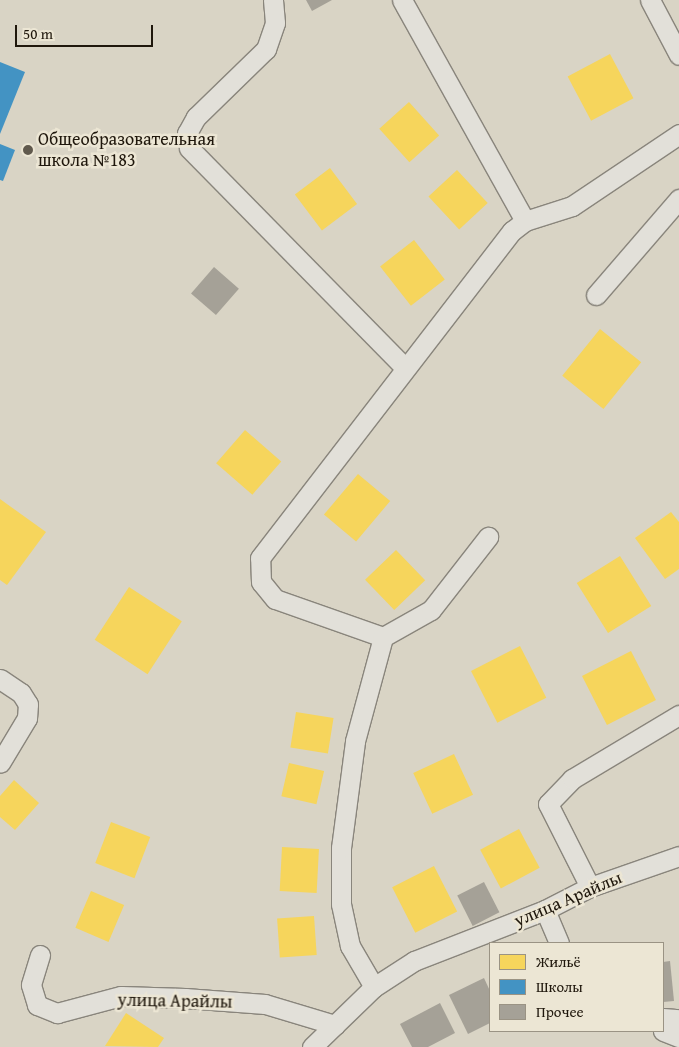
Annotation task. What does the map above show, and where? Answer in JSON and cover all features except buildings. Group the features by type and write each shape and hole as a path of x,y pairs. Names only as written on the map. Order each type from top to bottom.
{"street":[{"path":"273,0 275,23 266,49 196,117 187,132 189,148 405,368"},
{"path":"402,0 525,221"},
{"path":"650,0 679,55"},
{"path":"384,637 275,599 261,582 260,558 512,231 525,221 572,206 679,134"},
{"path":"596,295 679,199"},
{"path":"374,987 350,946 341,904 340,848 355,741 384,637 431,610 488,537"},
{"path":"0,679 21,693 28,704 26,718 0,763"},
{"path":"590,887 548,804 572,779 679,715"},
{"name":"улица Арайлы","path":"312,1047 374,987 414,961 545,910 590,887 679,856"},
{"path":"545,910 559,942"},
{"name":"улица Арайлы","path":"40,955 31,985 37,1005 56,1013 120,996 185,998 265,1004 335,1025"},
{"path":"664,1018 679,1019"},
{"path":"664,1031 679,1037"}],"place":[{"name":"Общеобразовательная школа №183","path":"28,150"}]}
